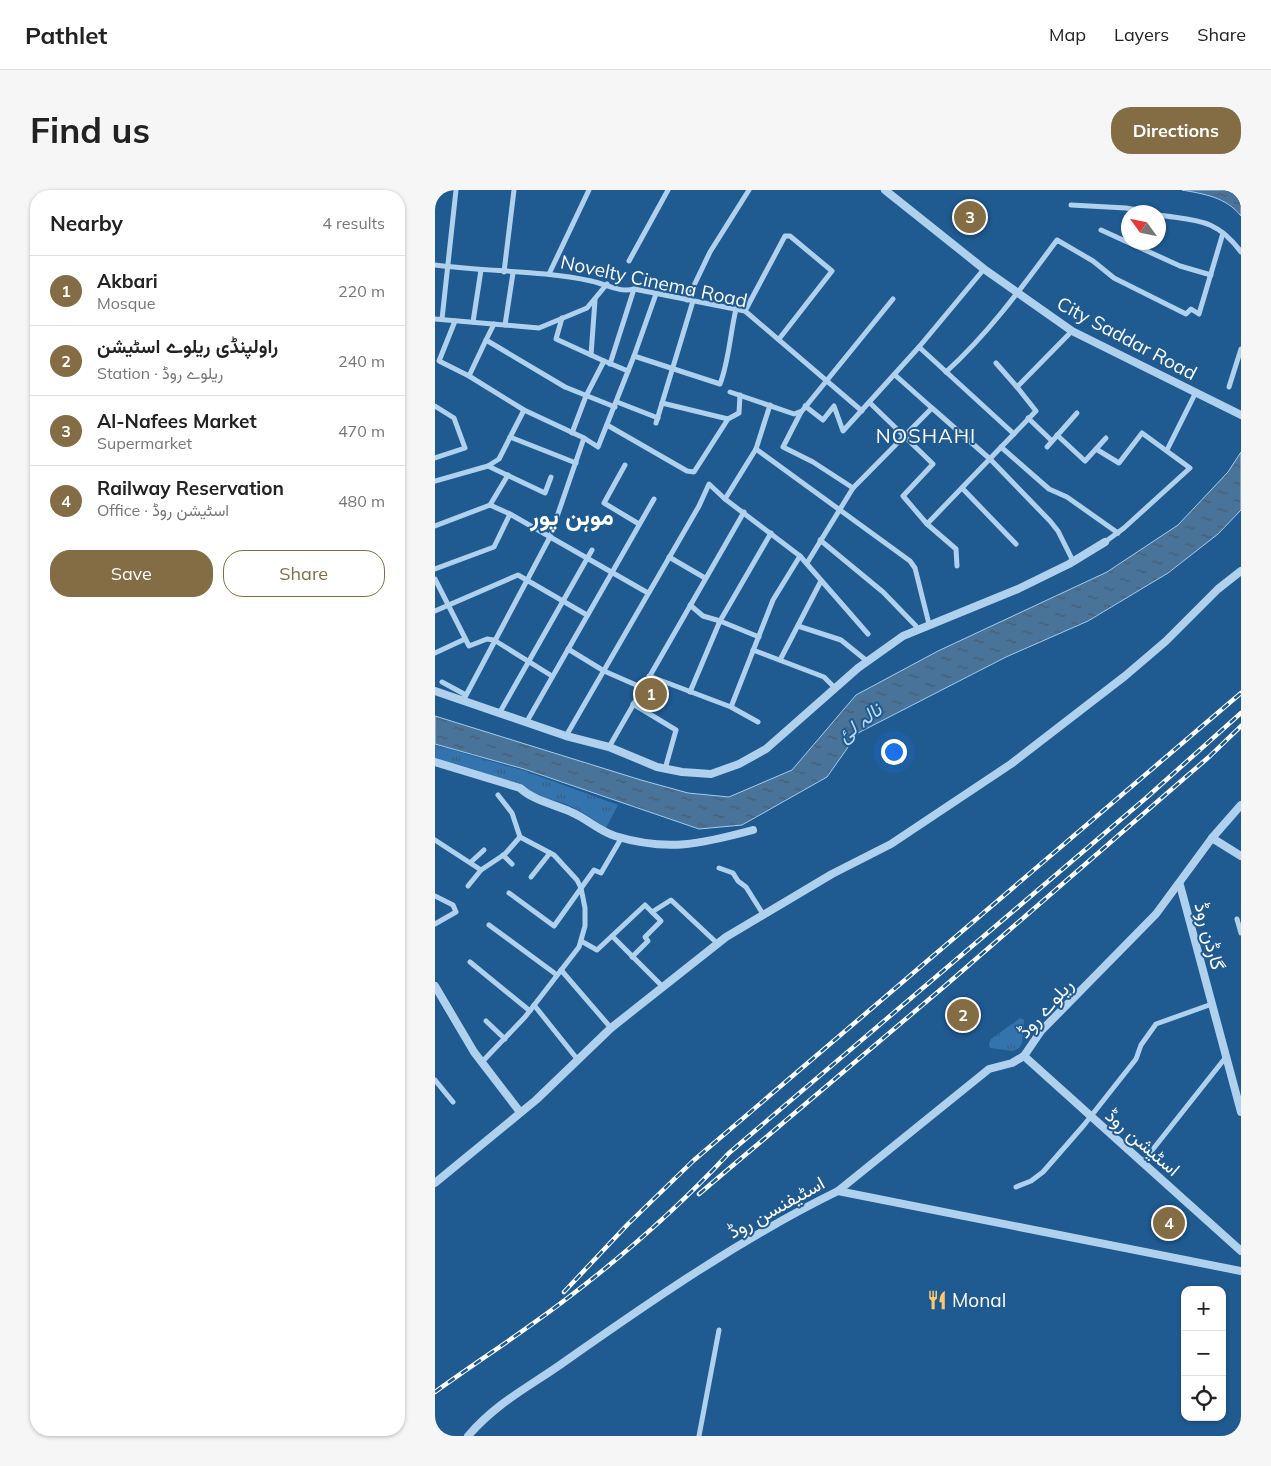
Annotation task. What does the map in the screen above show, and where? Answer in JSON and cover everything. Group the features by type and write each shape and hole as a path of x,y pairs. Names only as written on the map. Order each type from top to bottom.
{"street":[{"path":"442,319 456,190"},
{"path":"504,272 514,190"},
{"path":"549,274 589,190"},
{"path":"629,261 668,190"},
{"path":"485,340 565,387 586,396 616,404 657,421 690,300 710,252 749,190"},
{"name":"City Saddar Road","path":"885,190 984,269 1072,331 1195,394 1241,415"},
{"path":"1071,205 1121,208"},
{"path":"1166,216 1210,223 1223,233 1241,252"},
{"path":"1101,230 1180,266 1211,275"},
{"path":"946,372 966,354 1018,294 1057,240 1093,261 1114,278 1186,314 1191,309 1199,314 1223,233"},
{"path":"745,311 785,236 790,236 832,271 779,339"},
{"name":"Novelty Cinema Road","path":"435,265 513,273 549,274 607,284 624,291 634,289 745,311 826,378 862,411"},
{"path":"805,406 823,420 834,406 843,431 895,375 984,269"},
{"path":"473,322 481,270"},
{"path":"505,325 513,273"},
{"path":"435,319 539,328 587,308 607,284"},
{"path":"610,364 634,289"},
{"path":"455,320 439,361 469,376 524,410 584,438 598,447 616,404 656,294"},
{"path":"853,488 813,462 783,447 805,406 826,378 893,299"},
{"path":"591,355 595,300"},
{"path":"634,356 720,384 725,372 729,339 736,309"},
{"path":"563,318 556,339 628,371"},
{"path":"469,376 494,324"},
{"path":"1017,387 1072,331"},
{"path":"919,347 1014,434"},
{"path":"1229,387 1241,349"},
{"path":"572,433 586,396 604,361"},
{"path":"927,524 1036,411 996,363"},
{"path":"895,375 990,459 1055,526 1073,561"},
{"path":"730,392 794,414 802,411"},
{"path":"1167,450 1195,394"},
{"path":"607,425 687,471 694,472 728,419 739,413 740,395"},
{"path":"662,403 728,419"},
{"path":"870,403 933,464 903,496 927,524 956,549 957,566"},
{"path":"435,406 455,418 465,448 435,458"},
{"path":"725,499 756,449 770,406"},
{"path":"807,563 853,488 933,408"},
{"path":"435,481 487,466 499,459 524,410"},
{"path":"1047,447 1077,414"},
{"path":"1028,418 1052,441"},
{"path":"442,682 465,697 526,723 609,747 665,769 711,774 739,764 766,748 835,688 903,636 1018,589 1073,561 1105,542 1118,533 1190,468 1142,433 1119,464 1096,449"},
{"path":"1057,435 1085,461 1106,438"},
{"path":"510,437 576,463"},
{"path":"465,697 493,640 550,537 584,438"},
{"path":"1001,447 1049,490 1067,497 1118,533"},
{"path":"756,449 795,480 841,509 913,564 929,624"},
{"path":"625,465 604,503 639,524"},
{"path":"487,466 545,493 551,477"},
{"path":"435,526 489,505 508,475"},
{"path":"566,736 709,484 725,499 800,556 868,634"},
{"path":"962,488 1016,544"},
{"path":"526,723 654,499"},
{"path":"489,505 510,514 648,593"},
{"path":"609,747 743,512"},
{"path":"435,569 494,547 510,514"},
{"path":"690,692 720,621 771,533"},
{"path":"820,540 883,592 916,626"},
{"path":"499,712 592,550"},
{"path":"731,707 773,600 800,556"},
{"path":"669,557 705,578"},
{"path":"435,1184 520,1112 611,1028 717,944 763,914 832,874 891,844 1011,764 1125,676 1166,641 1218,589 1241,570"},
{"path":"435,611 518,576 587,615"},
{"path":"435,579 465,639 471,646 487,639 493,640 552,676"},
{"path":"780,660 821,581"},
{"path":"690,604 703,616 759,637"},
{"path":"798,626 841,640 867,662"},
{"path":"435,653 465,639"},
{"path":"568,649 604,671 643,688"},
{"path":"753,650 824,677 835,688"},
{"path":"649,676 731,707 758,722"},
{"path":"435,691 465,697"},
{"path":"633,704 676,730 665,769"},
{"path":"435,762 521,788 528,796 573,812 615,836 664,846 698,845 753,830"},
{"path":"481,1063 530,1011 579,948 585,926 581,888 577,880 550,853 520,837 512,813 498,795"},
{"name":"ریلوے روڈ","path":"837,1190 989,1069 1012,1063 1024,1056 1041,1031 1150,920 1241,805"},
{"path":"468,886 481,870 503,855 520,837"},
{"path":"509,893 554,926 594,870 601,873 622,837"},
{"path":"1213,838 1241,856"},
{"path":"435,840 481,870"},
{"path":"471,862 484,850"},
{"path":"531,877 550,853"},
{"path":"503,855 512,864"},
{"path":"719,868 733,874 738,882 746,887 763,914"},
{"name":"گارڈن روڈ","path":"1179,885 1241,1112"},
{"path":"435,896 453,905 456,912 435,924"},
{"path":"652,912 671,900 717,944"},
{"path":"581,941 597,950 645,905 661,921 645,937 648,941 632,957"},
{"path":"1237,919 1241,933"},
{"path":"489,925 559,973 611,1028"},
{"path":"612,936 662,986"},
{"path":"470,962 530,1011"},
{"path":"435,986 481,1063 520,1112"},
{"path":"1016,1187 1031,1181 1043,1172 1091,1117 1136,1059 1141,1045 1156,1024 1212,1004"},
{"path":"534,1005 578,1060"},
{"path":"486,1020 505,1039"},
{"name":"اسٹیشن روڈ","path":"1024,1056 1241,1252"},
{"path":"1142,1163 1226,1057"},
{"path":"435,1080 453,1102"},
{"name":"اسٹیفنسن روڈ","path":"468,1436 485,1416 500,1404 631,1315 722,1256 837,1190 1241,1271"},
{"path":"699,1436 719,1330"}],"green space":[{"path":"435,745 525,771 618,805 606,828 569,805 545,799 435,759"},
{"path":"1020,1018 1024,1020 1022,1043 1019,1048 1013,1051 990,1048 991,1039"}],"water":[{"path":"1182,190 1241,190 1241,216 1222,200"},
{"name":"نالہ لئ","path":"1241,452 1241,510 1218,534 1168,573 1088,621 1006,657 858,733 827,777 742,825 699,829 524,769 435,744 435,716 688,793 729,797 792,770 856,695 938,651 1107,572 1178,525 1228,472"}],"railway":[{"path":"564,1292 628,1224 693,1161 1241,693"},
{"path":"435,1392 549,1312 629,1248 670,1212 729,1153 1146,798 1241,713"},
{"path":"699,1194 946,985 1210,756 1241,726"}],"place":[{"name":"Al-Nafees Market","path":"970,217"},
{"name":"Akbari","path":"651,694"},
{"name":"راولپنڈی ریلوے اسٹیشن","path":"963,1015"},
{"name":"Railway Reservation","path":"1169,1223"},
{"name":"Monal","path":"937,1300"}],"district":[{"name":"NOSHAHI","path":"926,435"},
{"name":"موہن پور","path":"572,516"}]}
